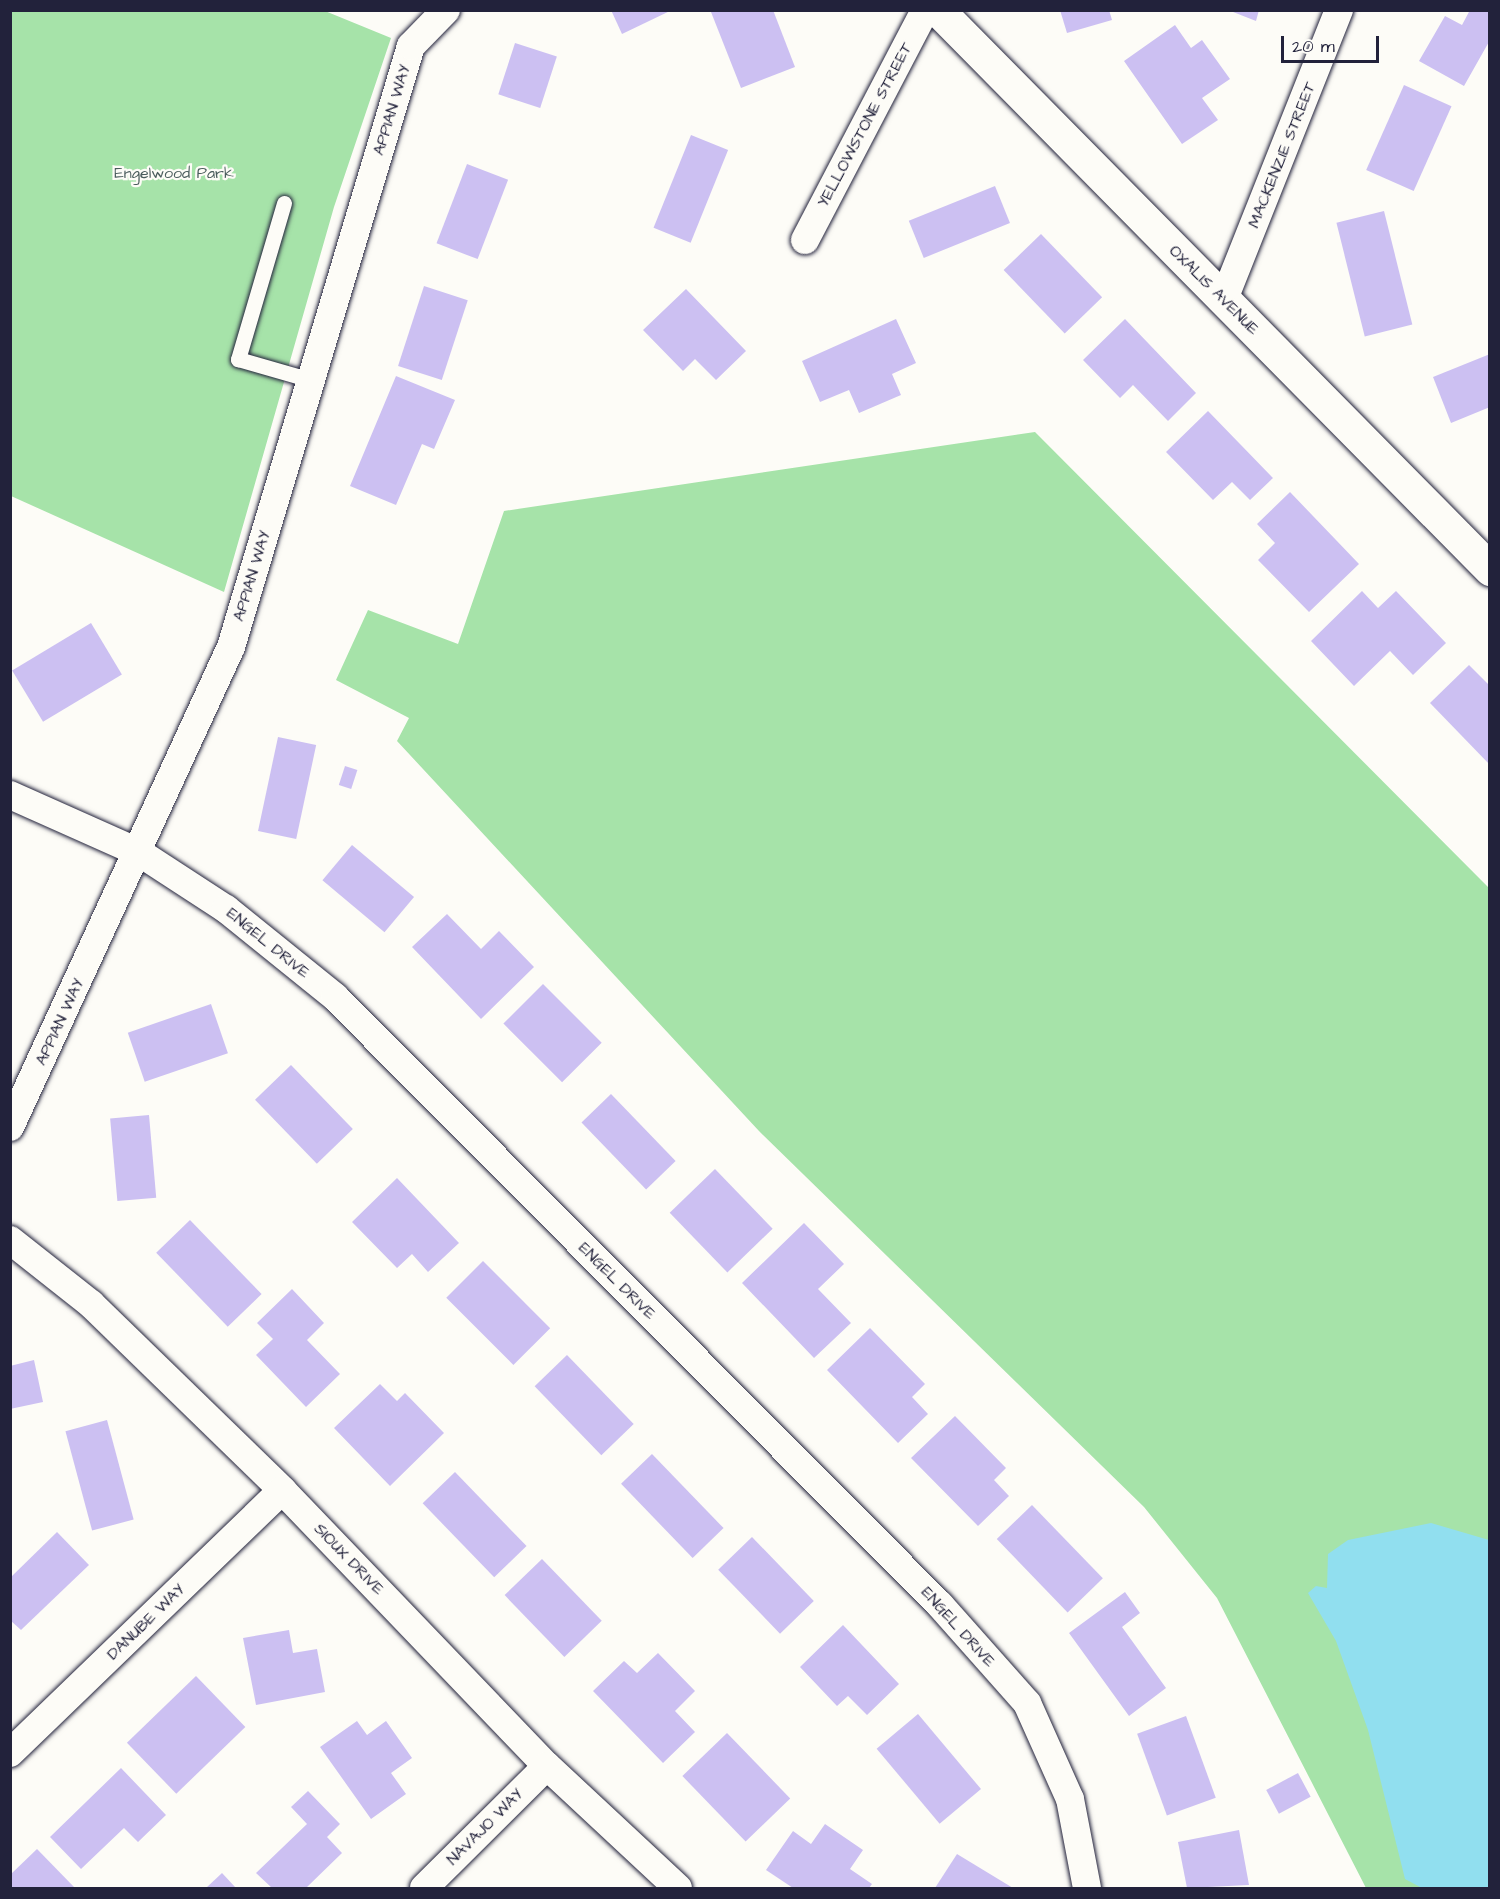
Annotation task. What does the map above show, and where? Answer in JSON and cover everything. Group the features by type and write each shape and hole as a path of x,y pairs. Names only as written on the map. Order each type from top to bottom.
{"street":[{"name":"APPIAN WAY","path":"10,1127 140,853 231,647 411,46 446,10"},
{"name":"YELLOWSTONE STREET","path":"805,240 925,10"},
{"name":"OXALIS AVENUE","path":"938,10 1490,569"},
{"name":"MACKENZIE STREET","path":"1224,299 1339,10"},
{"name":"ENGEL DRIVE","path":"10,795 140,853 226,909 334,997 940,1605 1027,1703 1070,1799 1086,1888"},
{"name":"SIOUX DRIVE","path":"10,1240 91,1304 282,1490 547,1766 678,1888"},
{"name":"DANUBE WAY","path":"10,1753 282,1490"},
{"name":"NAVAJO WAY","path":"424,1888 547,1766"}],"lane":[{"path":"284,203 238,359 311,380"}],"green space":[{"name":"Engelwood Park","path":"11,11 325,11 391,38 334,207 224,592 11,496"},
{"path":"1035,432 1489,888 1489,1888 1366,1888 1217,1598 1144,1507 759,1131 397,741 409,718 336,680 368,610 458,644 504,511"}],"water":[{"path":"1431,1523 1489,1540 1489,1888 1422,1888 1405,1879 1368,1730 1336,1641 1308,1593 1316,1586 1327,1588 1328,1554 1348,1540"}],"building":[{"path":"611,10 672,10 622,34"},
{"path":"773,10 795,67 741,88 711,12"},
{"path":"1060,10 1109,10 1112,20 1067,33"},
{"path":"1228,10 1259,10 1256,21"},
{"path":"1470,10 1490,10 1490,40 1464,86 1419,61 1445,16 1462,25"},
{"path":"1175,25 1191,48 1202,40 1230,79 1202,98 1218,120 1182,144 1124,61"},
{"path":"515,43 557,57 540,108 498,94"},
{"path":"1404,85 1452,106 1414,191 1366,170"},
{"path":"691,135 728,150 691,243 654,228"},
{"path":"467,164 508,180 478,259 437,243"},
{"path":"995,186 1010,223 924,258 909,221"},
{"path":"1384,211 1412,325 1365,336 1336,223"},
{"path":"1041,234 1102,297 1065,333 1004,270"},
{"path":"424,286 468,300 442,380 398,366"},
{"path":"686,289 746,351 716,380 695,359 683,371 643,330"},
{"path":"896,319 916,363 892,374 901,395 859,413 849,390 820,402 802,361"},
{"path":"1125,319 1196,393 1168,421 1133,385 1120,398 1083,360"},
{"path":"1490,354 1490,407 1451,423 1433,377"},
{"path":"396,376 455,400 434,449 422,444 396,505 350,486"},
{"path":"1208,411 1273,478 1250,500 1232,482 1213,500 1166,452"},
{"path":"1290,492 1359,564 1309,612 1258,560 1275,543 1257,524"},
{"path":"1362,591 1378,608 1396,591 1446,643 1413,675 1390,651 1354,686 1311,641"},
{"path":"91,623 122,674 43,722 12,670"},
{"path":"1469,665 1490,686 1490,765 1430,703"},
{"path":"278,737 316,745 296,839 258,831"},
{"path":"345,766 357,770 351,789 339,785"},
{"path":"352,845 414,897 384,932 322,880"},
{"path":"447,914 481,949 499,931 534,967 481,1019 412,947"},
{"path":"543,984 602,1043 562,1082 503,1024"},
{"path":"211,1004 228,1053 145,1082 128,1033"},
{"path":"291,1065 353,1129 317,1164 255,1100"},
{"path":"611,1094 676,1161 646,1189 582,1122"},
{"path":"149,1115 156,1198 117,1201 110,1118"},
{"path":"715,1169 773,1229 727,1272 670,1213"},
{"path":"397,1178 459,1243 428,1272 412,1254 397,1268 352,1222"},
{"path":"190,1220 262,1294 228,1327 156,1253"},
{"path":"804,1223 844,1264 818,1289 851,1323 814,1358 742,1283"},
{"path":"483,1261 550,1328 513,1365 446,1298"},
{"path":"292,1289 324,1323 307,1340 340,1374 306,1407 256,1355 273,1339 257,1323"},
{"path":"870,1328 925,1384 912,1397 928,1414 898,1443 827,1370"},
{"path":"567,1355 634,1424 601,1455 535,1386"},
{"path":"34,1360 43,1402 10,1409 10,1366"},
{"path":"380,1384 397,1401 405,1393 444,1433 390,1486 334,1428"},
{"path":"955,1416 1006,1468 994,1480 1009,1496 978,1526 911,1458"},
{"path":"107,1420 134,1519 92,1531 65,1431"},
{"path":"652,1454 724,1528 693,1558 621,1484"},
{"path":"455,1472 527,1546 494,1577 423,1503"},
{"path":"1032,1505 1103,1578 1068,1612 997,1539"},
{"path":"57,1532 89,1565 21,1630 10,1620 10,1578"},
{"path":"752,1537 814,1601 780,1634 718,1570"},
{"path":"542,1559 602,1621 564,1657 505,1595"},
{"path":"1125,1592 1140,1613 1122,1627 1166,1688 1129,1716 1069,1633"},
{"path":"843,1625 899,1684 867,1715 848,1696 837,1706 800,1667"},
{"path":"289,1630 293,1653 317,1649 325,1692 256,1705 243,1638"},
{"path":"658,1653 695,1691 675,1711 695,1732 663,1763 593,1691 624,1661 637,1673"},
{"path":"196,1676 245,1727 176,1794 127,1743"},
{"path":"918,1714 981,1789 940,1824 877,1749"},
{"path":"1186,1716 1216,1798 1167,1816 1137,1734"},
{"path":"357,1721 367,1735 386,1721 412,1758 391,1773 406,1794 371,1819 320,1747"},
{"path":"727,1733 790,1798 746,1842 682,1776"},
{"path":"121,1768 166,1815 138,1842 124,1828 81,1869 50,1837"},
{"path":"1298,1773 1311,1797 1279,1814 1266,1790"},
{"path":"308,1791 340,1824 327,1837 342,1853 306,1888 272,1888 256,1873 307,1824 291,1807"},
{"path":"825,1824 863,1850 850,1869 872,1884 869,1888 793,1888 766,1870 793,1831 811,1844"},
{"path":"1239,1830 1249,1885 1187,1888 1178,1842"},
{"path":"37,1849 75,1888 10,1888 10,1875"},
{"path":"957,1854 1013,1888 935,1888"},
{"path":"222,1873 236,1888 206,1888"}]}
